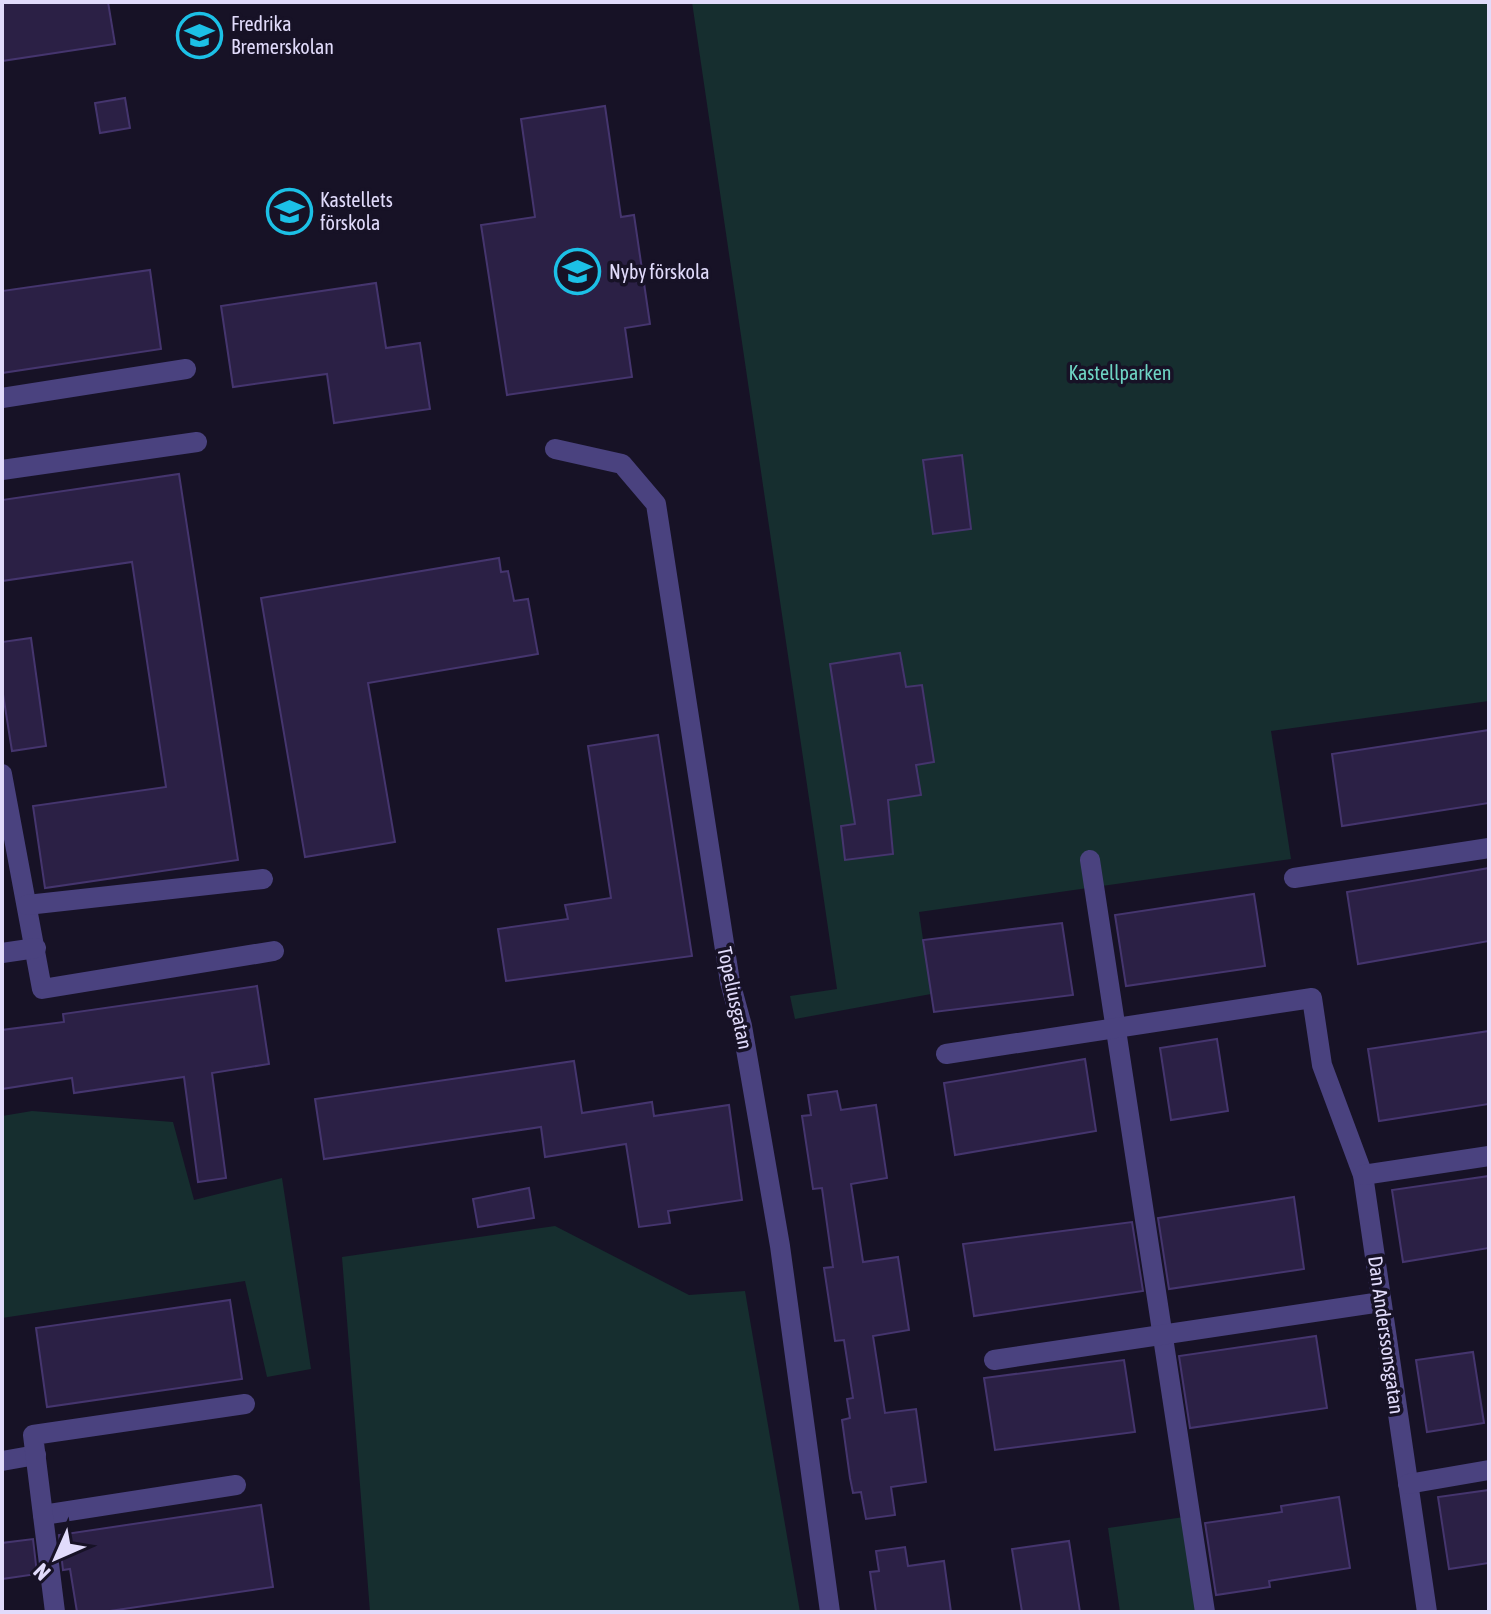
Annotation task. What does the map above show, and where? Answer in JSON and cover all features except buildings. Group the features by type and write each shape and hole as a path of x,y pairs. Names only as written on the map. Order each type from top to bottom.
{"street":[{"path":"2,398 186,369"},
{"path":"2,470 197,442"},
{"name":"Topeliusgatan","path":"555,449 622,464 656,504 730,982 742,1026 780,1246 830,1612"},
{"path":"2,774 42,989 274,951"},
{"path":"1294,878 1489,848"},
{"path":"1090,860 1205,1612"},
{"path":"27,905 263,879"},
{"path":"2,953 36,948"},
{"name":"Dan Anderssonsgatan","path":"1116,1028 1312,998 1322,1065 1363,1175 1408,1484 1420,1611"},
{"path":"946,1054 1116,1028"},
{"path":"1363,1175 1489,1156"},
{"path":"994,1360 1381,1302"},
{"path":"55,1612 33,1435 245,1404"},
{"path":"2,1461 36,1455"},
{"path":"1408,1484 1489,1470"},
{"path":"43,1515 236,1485"}],"green space":[{"name":"Kastellparken","path":"692,2 1489,2 1489,701 1271,731 1291,859 919,912 931,994 795,1019 790,996 837,989"},
{"path":"32,1111 173,1122 194,1200 282,1178 311,1369 267,1377 245,1281 2,1318 2,1116"},
{"path":"555,1226 689,1295 745,1291 800,1612 370,1612 342,1257"},
{"path":"1191,1516 1205,1612 1120,1612 1108,1528"}],"place":[{"name":"Fredrika Bremerskolan","path":"200,36"},
{"name":"Kastellets förskola","path":"289,212"},
{"name":"Nyby förskola","path":"578,272"}]}
